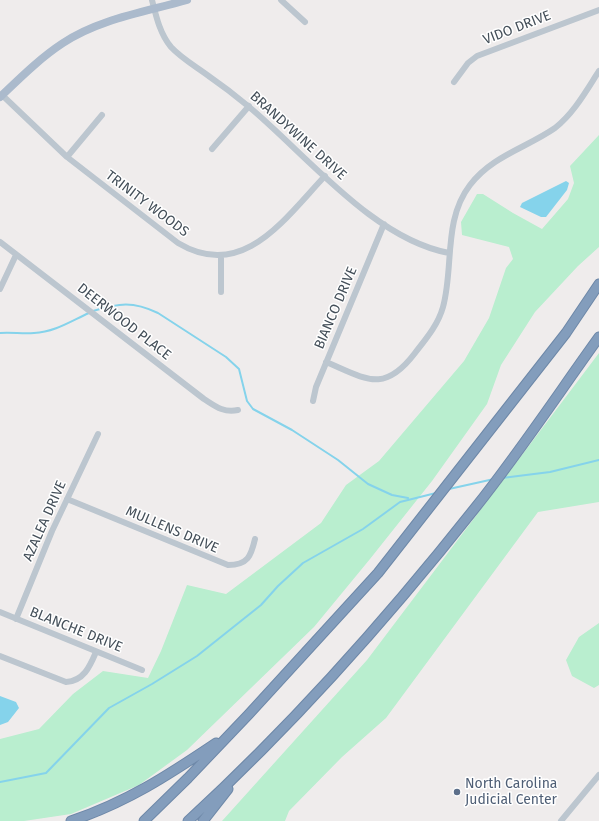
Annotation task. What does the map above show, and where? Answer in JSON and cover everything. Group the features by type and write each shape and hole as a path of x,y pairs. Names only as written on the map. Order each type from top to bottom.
{"highway":[{"path":"144,821 188,778 314,645 378,573 566,333 599,284"},
{"path":"188,821 238,775 320,691 367,639 476,507 599,337"},
{"path":"71,821 95,813 143,791 230,733"},
{"path":"203,821 217,806 238,775"}],"main road":[{"path":"1,96 45,56 69,39 99,25 187,0"}],"street":[{"name":"BRANDYWINE DRIVE","path":"152,0 163,34 177,53 249,106 347,196 384,224 422,244 450,253"},
{"path":"281,0 305,22"},
{"name":"VIDO DRIVE","path":"454,82 468,63 477,56 599,10"},
{"path":"326,362 363,378 376,380 388,378 400,371 430,334 438,320 444,300 457,210 471,184 491,164 541,136 560,123 576,107 599,71"},
{"name":"TRINITY WOODS","path":"1,96 67,157 178,243 194,251 221,256 241,252 263,240 325,176"},
{"path":"212,149 249,106"},
{"path":"67,157 102,115"},
{"name":"BIANCO DRIVE","path":"313,402 316,387 384,224"},
{"name":"DEERWOOD PLACE","path":"0,242 204,398 220,409 230,412 238,410"},
{"path":"0,289 16,255"},
{"path":"221,256 221,292"},
{"name":"AZALEA DRIVE","path":"16,619 67,499 98,434"},
{"name":"MULLENS DRIVE","path":"67,499 228,565 238,565 248,559 256,539"},
{"name":"BLANCHE DRIVE","path":"0,612 142,670"},
{"path":"0,656 66,682 77,679 84,674 96,652"},
{"path":"561,821 599,775"}],"green space":[{"path":"599,135 599,247 578,266 535,312 501,365 487,404 432,481 314,627 187,750 139,785 71,814 24,821 0,821 0,739 39,729 73,694 103,671 148,678 161,651 187,585 226,594 321,523 346,485 379,461 464,361 489,318 506,268 513,259 509,247 462,235 461,222 477,194 483,194 542,229 568,199 574,183 570,166"},
{"path":"599,353 599,502 538,512 386,718 342,757 289,811 285,821 222,821 367,660"},
{"path":"599,623 599,685 594,688 572,676 566,660 579,637"}],"water":[{"path":"566,181 569,183 567,190 546,217 541,217 520,207 522,203"},
{"path":"0,696 16,702 19,708 8,722 0,725"}],"waterway":[{"path":"93,311 126,304 141,306 158,313 226,357 239,369 247,401 253,409 292,430 338,460 368,484 392,495 408,498"},
{"path":"0,333 30,333 49,331 89,313"},
{"path":"502,478 550,472 599,460"},
{"path":"449,489 494,479"},
{"path":"0,782 46,773 109,708 152,684 197,656 261,605 278,586 303,563 363,529 400,502 436,493"}],"place":[{"name":"North Carolina Judicial Center","path":"457,792"}]}
